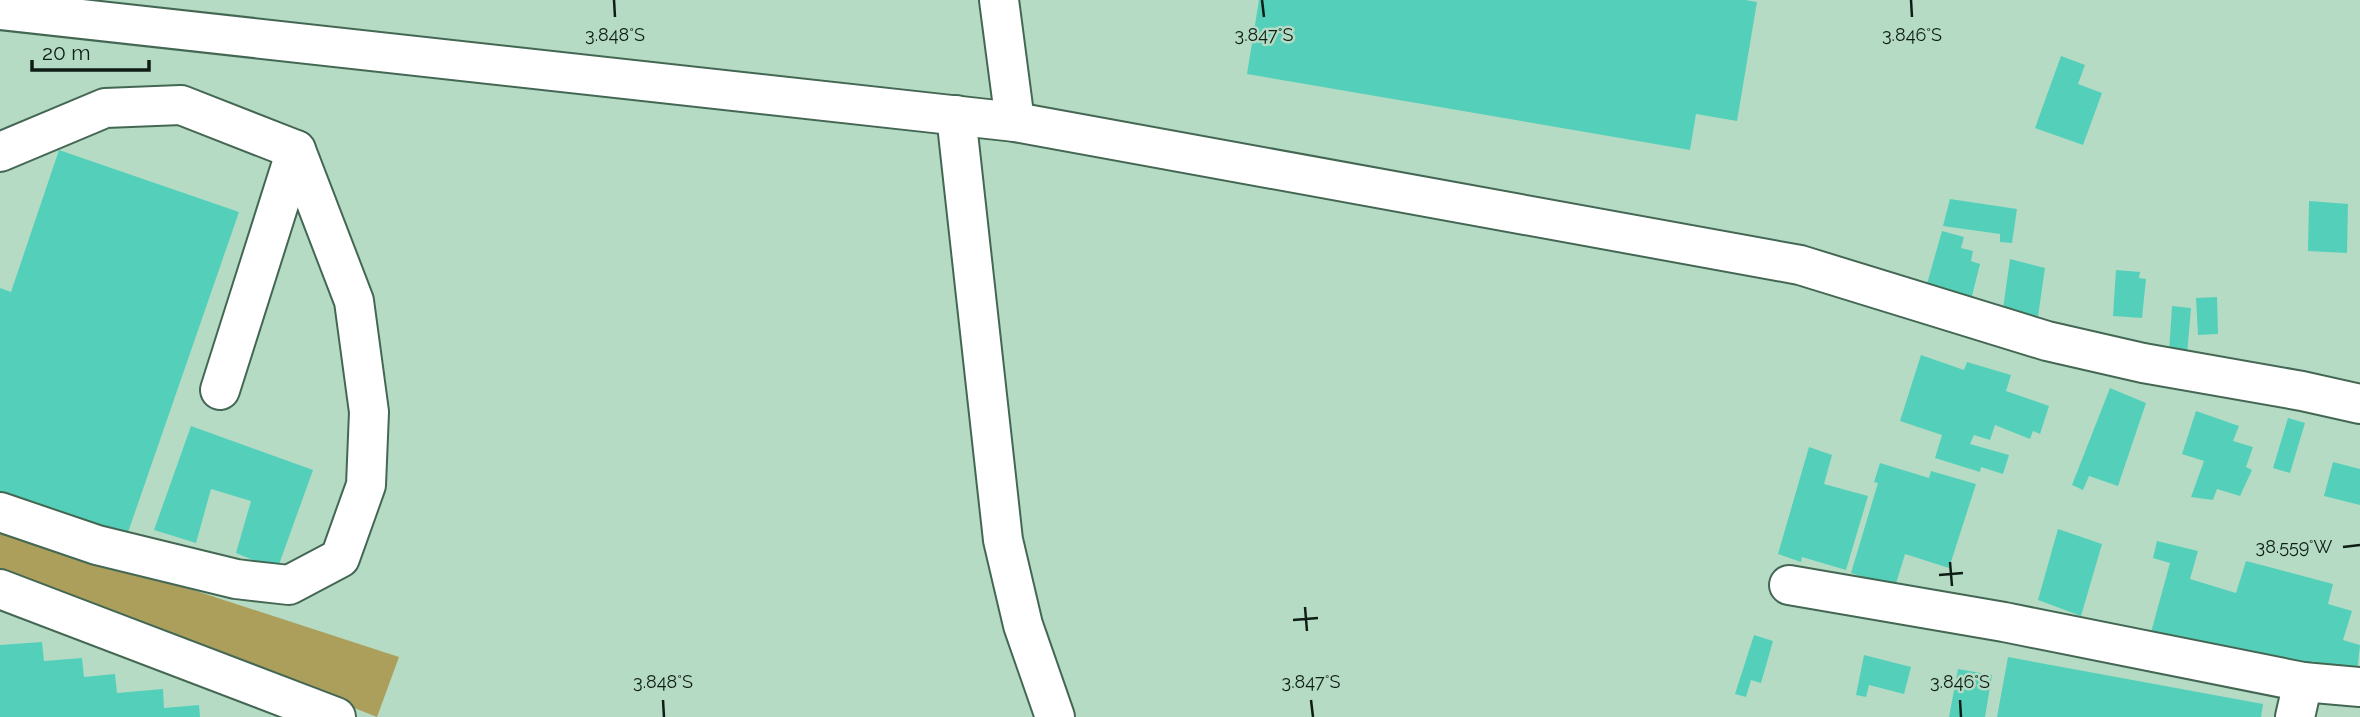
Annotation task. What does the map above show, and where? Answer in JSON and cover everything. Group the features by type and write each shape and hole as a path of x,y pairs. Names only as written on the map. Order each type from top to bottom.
{"street":[{"path":"999,0 1015,122"},
{"path":"0,10 1015,122 1800,265 2047,341 2143,363 2302,390 2360,404"},
{"path":"0,152 106,108 181,105 296,150 354,301 369,412 366,485 341,558 289,585 236,579 97,545 0,512"},
{"path":"956,115 1003,540 1023,625 1055,717"},
{"path":"220,390 296,150"},
{"path":"1789,585 2004,622 2299,700 2360,687"},
{"path":"0,589 336,717"}],"shaded area":[{"path":"0,527 399,657 377,717 0,568"}],"building":[{"path":"1259,0 1757,2 1737,121 1696,114 1690,150 1247,74"},
{"path":"2061,56 2085,65 2078,84 2102,93 2083,145 2035,128"},
{"path":"59,150 239,212 125,541 0,498 0,288 11,292"},
{"path":"1950,199 2017,209 2012,243 2000,242 2000,234 1943,226"},
{"path":"2309,201 2348,204 2347,253 2308,251"},
{"path":"1942,231 1964,237 1961,248 1973,251 1971,261 1980,264 1970,304 1925,291"},
{"path":"2010,259 2045,268 2037,323 2002,316"},
{"path":"2116,270 2140,272 2139,278 2146,279 2142,318 2113,316"},
{"path":"2217,297 2218,334 2198,335 2196,298"},
{"path":"2172,306 2191,308 2187,354 2169,353"},
{"path":"1921,355 1964,370 1967,362 2011,375 2006,391 2049,406 2040,434 2033,431 2030,439 1995,425 1990,440 1974,435 1970,444 2009,455 2003,474 1981,467 1980,472 1935,458 1942,435 1900,421"},
{"path":"2110,388 2146,403 2118,486 2089,476 2083,490 2072,485"},
{"path":"2196,411 2239,426 2233,441 2253,447 2246,467 2252,470 2240,496 2217,489 2213,500 2191,497 2204,461 2182,454"},
{"path":"2288,418 2305,423 2290,473 2273,468"},
{"path":"191,426 313,470 277,570 236,553 251,501 211,489 196,543 154,530"},
{"path":"1809,447 1832,455 1824,484 1868,496 1846,570 1802,557 1801,562 1778,554"},
{"path":"2333,462 2360,469 2360,505 2324,496"},
{"path":"1880,463 1929,478 1931,471 1976,484 1949,568 1905,554 1895,587 1851,573 1878,483 1874,482"},
{"path":"2058,529 2102,544 2081,616 2038,600"},
{"path":"2157,541 2198,551 2190,579 2236,593 2246,561 2333,584 2328,604 2352,611 2343,640 2360,645 2357,673 2312,661 2309,672 2150,636 2170,563 2153,558"},
{"path":"1754,635 1773,641 1761,683 1751,680 1746,697 1735,694"},
{"path":"42,642 44,661 82,658 84,677 115,674 117,693 163,689 164,708 199,705 200,717 0,717 0,645"},
{"path":"1864,655 1911,667 1904,694 1869,685 1866,697 1856,695"},
{"path":"2008,657 2263,704 2261,717 1997,717"},
{"path":"1958,669 1992,675 1985,717 1949,717"}]}
